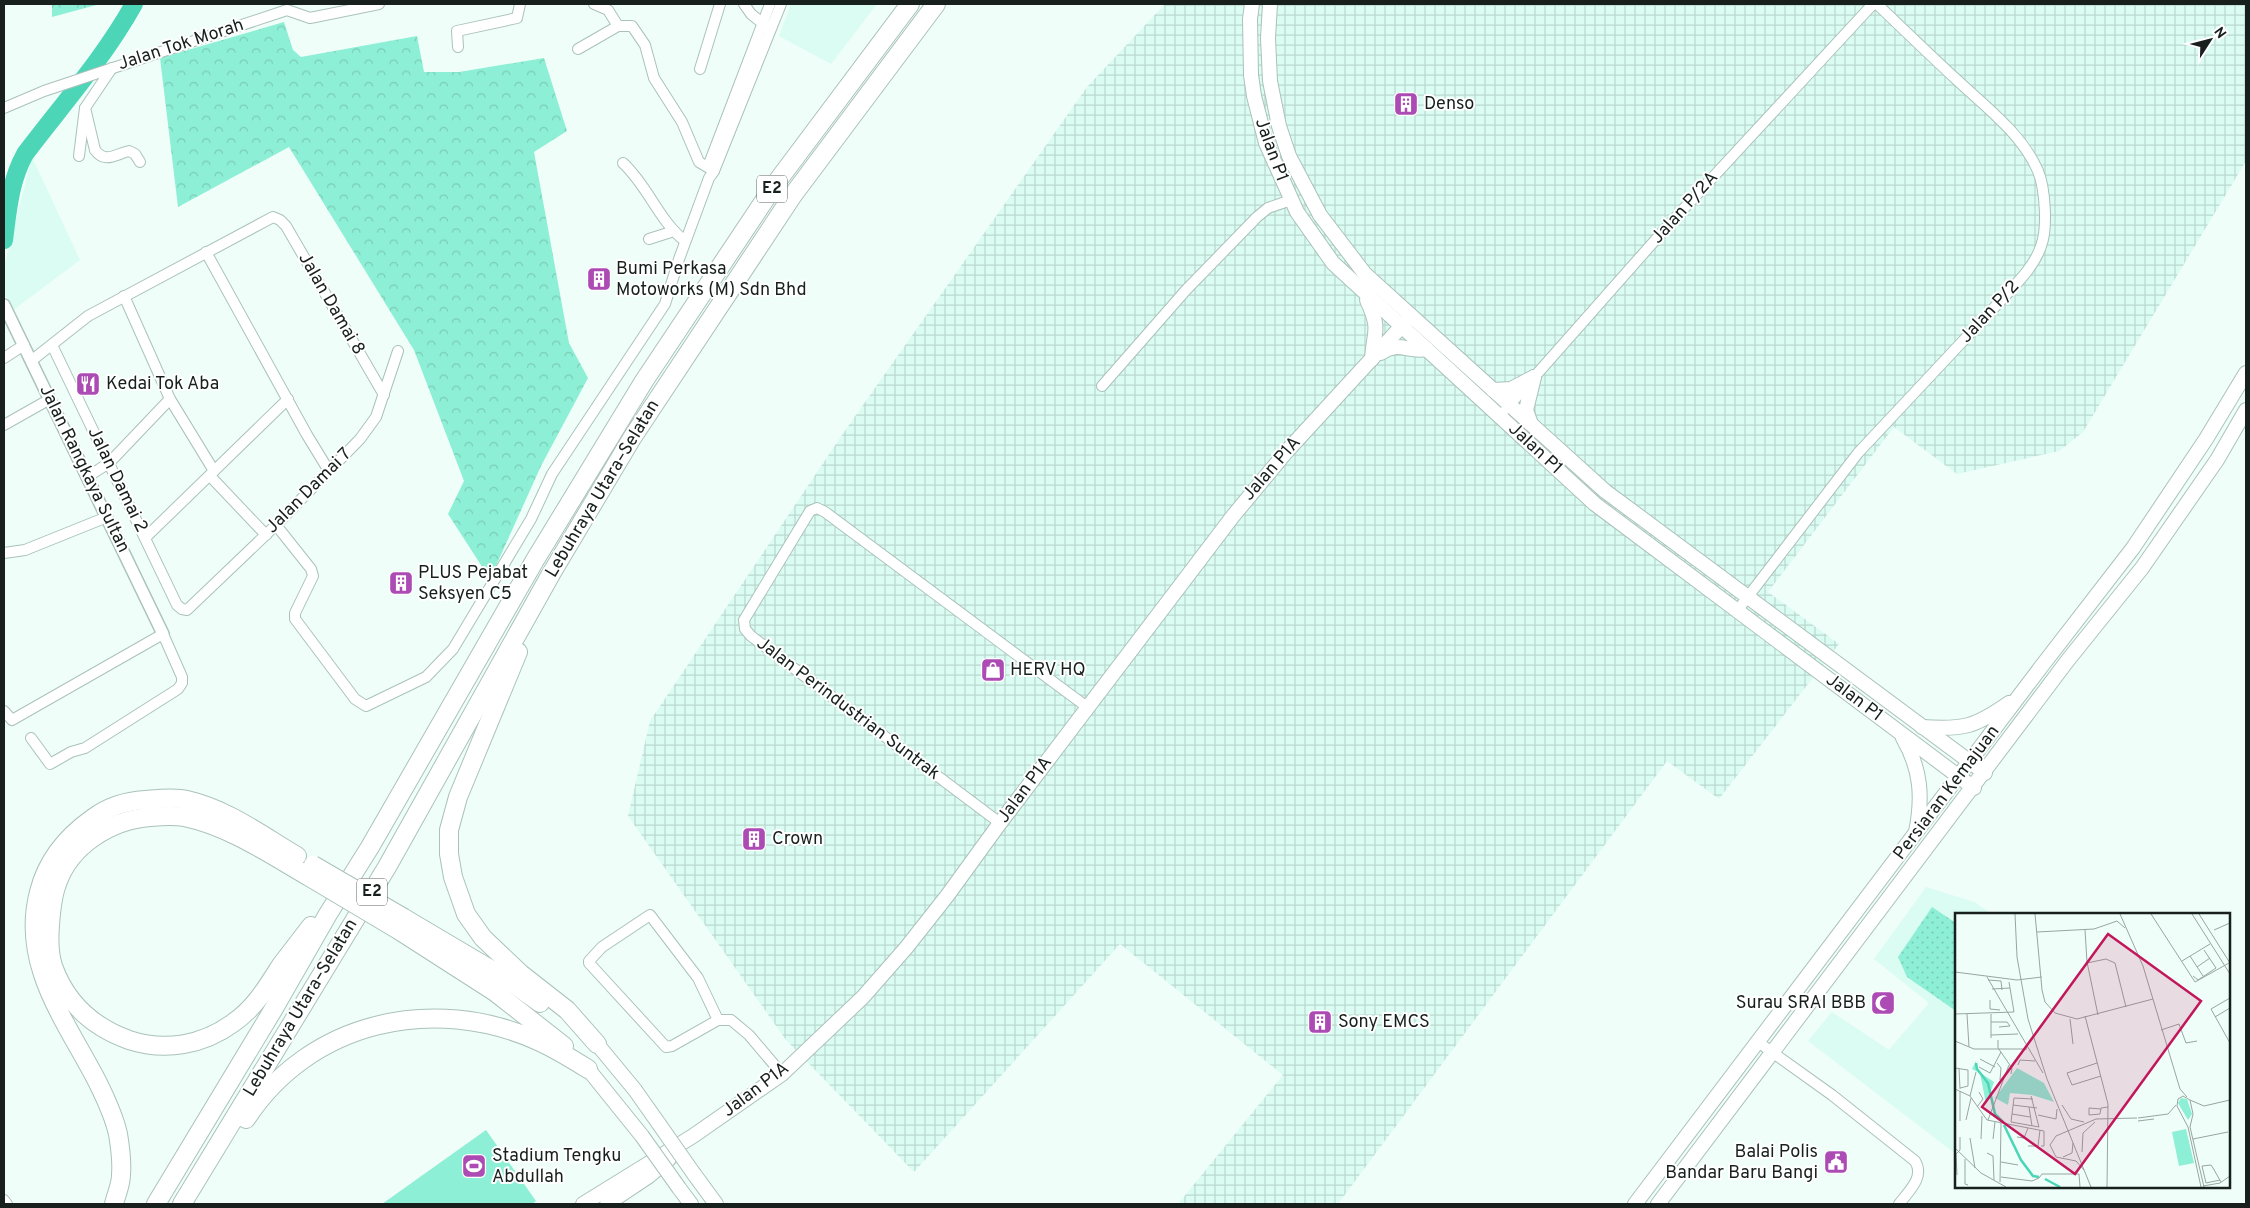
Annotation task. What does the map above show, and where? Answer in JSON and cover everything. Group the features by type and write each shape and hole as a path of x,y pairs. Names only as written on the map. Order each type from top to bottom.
{"highway":[{"name":"Lebuhraya Utara–Selatan","path":"156,1204 273,1010 328,914 370,847 535,560 644,381 776,183 910,4"},
{"name":"Lebuhraya Utara–Selatan","path":"182,1204 387,867 551,574 674,372 793,195 936,4"},
{"path":"551,574 458,797 449,830 449,854 457,895 473,926 501,956 568,1010 597,1044"},
{"path":"114,1204 122,1176 118,1133 106,1099 64,1021 40,970 35,945 35,905 43,876 56,852 76,830 101,812 131,801 185,800 210,807 251,828 310,870 402,925 502,976 597,1044"},
{"path":"310,870 244,840 183,817 135,818 109,826 86,842 68,863 57,883 51,907 50,932 53,966 72,1000 95,1024 104,1030 149,1045 192,1043 215,1034 250,1010 311,926 328,914"},
{"path":"402,925 495,992 557,1040 588,1069"},
{"path":"190,1204 256,1104 282,1078 306,1057 331,1042 367,1028 406,1019 445,1018 492,1026 537,1040 588,1069"}],"main road":[{"name":"Jalan P1","path":"1252,4 1250,47 1254,96 1266,143 1302,220 1333,263 1595,504 1974,788"},
{"name":"Jalan P1","path":"1270,4 1268,38 1270,82 1279,126 1289,156 1316,208 1344,249 1365,274 1605,491 1985,773"},
{"path":"1364,293 1376,320 1372,360"},
{"name":"Jalan P1A","path":"583,1204 693,1136 782,1074 863,997 906,948 1232,516 1286,451 1411,316"},
{"path":"1372,360 1385,350 1397,346 1419,351 1426,349"},
{"name":"Persiaran Kemajuan","path":"1635,1204 2133,548 2206,439 2246,373"},
{"path":"1493,390 1511,389 1534,377"},
{"path":"1531,424 1526,410 1534,377"},
{"name":"Persiaran Kemajuan","path":"1658,1204 1904,877 1974,788 2068,660 2162,542 2217,460 2246,410"},
{"path":"1922,727 1970,726 1986,719 2019,696"},
{"path":"1900,733 1916,763 1921,788 1921,805 1916,835"},
{"path":"597,1044 635,1090 716,1204"},
{"path":"588,1069 642,1136 691,1204"},
{"path":"607,1204 649,1176 693,1136"}],"street":[{"name":"Jalan Tok Morah","path":"4,108 44,91 286,7 310,18 379,4"},
{"path":"458,47 457,31 517,18 520,4"},
{"path":"594,4 608,10 618,26"},
{"path":"700,69 720,4"},
{"path":"744,4 751,14 766,27"},
{"path":"276,525 311,569 313,576 295,613 295,619 355,699 366,706 426,677 453,649 531,519 552,474 665,304 710,172 766,27 770,4"},
{"path":"766,27 781,4"},
{"name":"Jalan P/2A","path":"1500,416 1665,229 1873,4"},
{"name":"Jalan P/2","path":"1737,611 1858,453 2006,295 2026,272 2042,246 2046,220 2042,188 2038,172 2022,145 1995,115 1877,4"},
{"path":"578,50 618,26 632,26 636,29 645,45 654,78 682,122 699,162 710,172"},
{"path":"79,156 85,108 112,68"},
{"path":"85,108 95,150 99,156 110,158 130,151 135,154 140,162"},
{"path":"623,163 636,174 674,232 685,241"},
{"path":"1102,386 1186,290 1257,217 1268,208 1291,200"},
{"name":"Jalan Damai 8","path":"206,252 273,217 280,220 286,226 384,395"},
{"path":"648,239 674,232"},
{"path":"31,361 88,316 206,252 329,471"},
{"path":"124,296 170,399 212,473 266,535"},
{"name":"Jalan Rangkaya Sultan","path":"4,305 163,634"},
{"path":"4,358 24,345"},
{"name":"Jalan Damai 2","path":"52,345 177,605 187,610"},
{"name":"Jalan Damai 7","path":"187,610 266,535 360,439 376,417 398,351"},
{"path":"4,426 50,399"},
{"path":"87,476 109,463 170,399"},
{"path":"145,538 288,399"},
{"name":"Jalan Perindustrian Suntrak","path":"1000,823 751,636 745,629 744,620 810,511 817,508 825,512 1087,707"},
{"path":"4,553 25,550 107,517"},
{"path":"4,711 12,720 163,634 182,677 182,683 178,689 85,748 71,752 50,764 31,738"},
{"path":"718,1020 698,978 650,915 602,947 589,961 666,1047 672,1046 718,1020 731,1020 749,1035 782,1074"},
{"path":"1758,1042 1916,1161 1920,1172 1918,1179 1903,1203"},
{"path":"4,1200 7,1204"}],"shaded area":[{"path":"791,4 877,4 831,64 779,36"},
{"path":"1165,4 2246,4 2246,161 2083,432 2059,451 1957,474 1894,427 1768,592 1839,644 1719,799 1667,761 1338,1204 1178,1204 1283,1075 1120,944 914,1172 786,1040 628,816 650,721 844,432 1087,87"},
{"path":"32,157 80,260 12,311 4,293 4,267"},
{"path":"1926,887 1974,902 1990,913 1955,913 1955,1153 1808,1041 1832,1012 1889,1050 1929,1003 1874,959"}],"green space":[{"path":"52,4 100,4 52,17"},
{"path":"284,22 293,50 301,57 417,36 424,72 459,72 544,58 567,131 534,152 569,343 588,378 541,466 490,579 448,514 464,481 414,350 289,147 178,207 160,58"},
{"path":"1932,907 1955,922 1955,1010 1907,977 1898,957"},
{"name":"Stadium Tengku Abdullah","path":"486,1130 536,1201 532,1204 382,1204"}],"waterway":[{"path":"4,240 13,185 25,154 110,43 134,4"}],"place":[{"name":"Denso","path":"1406,104"},
{"name":"Bumi Perkasa Motoworks (M) Sdn Bhd","path":"599,279"},
{"name":"Kedai Tok Aba","path":"88,384"},
{"name":"PLUS Pejabat Seksyen C5","path":"401,583"},
{"name":"HERV HQ","path":"993,670"},
{"name":"Crown","path":"754,839"},
{"name":"Surau SRAI BBB","path":"1883,1003"},
{"name":"Sony EMCS","path":"1320,1022"},
{"name":"Balai Polis Bandar Baru Bangi","path":"1836,1162"},
{"name":"Stadium Tengku Abdullah","path":"474,1166"}]}
